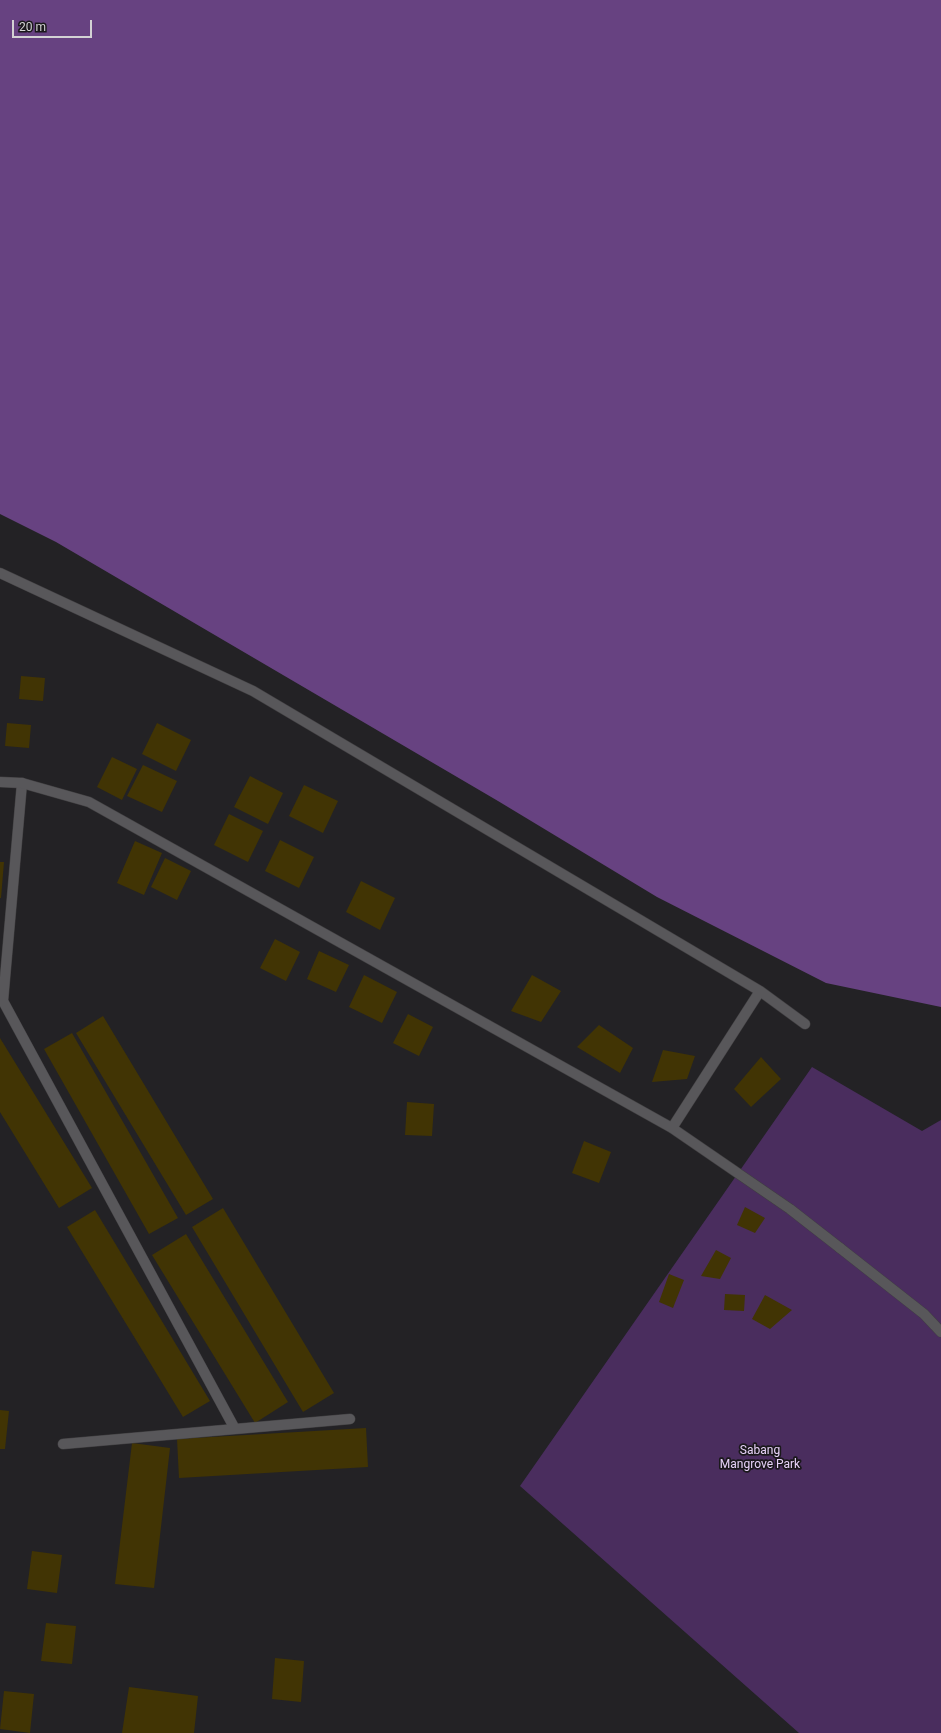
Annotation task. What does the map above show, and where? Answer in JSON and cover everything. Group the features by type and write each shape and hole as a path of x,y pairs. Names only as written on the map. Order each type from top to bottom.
{"street":[{"path":"0,573 253,691 760,991 805,1024"},
{"path":"0,782 22,783 89,802 672,1128 790,1209 924,1314 941,1332"},
{"path":"22,783 3,1001 234,1429"},
{"path":"672,1128 760,991"},
{"path":"63,1444 350,1419"}],"green space":[{"name":"Sabang Mangrove Park","path":"812,1067 922,1131 941,1120 941,1733 799,1733 520,1486"}],"shaded area":[{"path":"0,0 941,0 941,1007 826,983 657,897 498,801 56,542 0,514"}],"building":[{"path":"21,676 45,678 43,701 19,699"},
{"path":"7,723 31,725 29,748 5,746"},
{"path":"157,723 191,740 176,771 142,754"},
{"path":"112,757 137,769 122,800 97,787"},
{"path":"143,765 177,781 162,812 127,796"},
{"path":"250,776 283,793 268,824 234,807"},
{"path":"304,785 338,801 323,833 289,816"},
{"path":"229,814 263,831 248,862 214,845"},
{"path":"280,840 314,857 299,888 265,871"},
{"path":"135,841 162,853 144,895 117,883"},
{"path":"165,858 191,871 177,900 151,887"},
{"path":"0,862 4,862 1,898 0,898"},
{"path":"361,881 395,898 380,930 346,912"},
{"path":"275,939 300,952 286,981 260,968"},
{"path":"319,951 349,965 336,992 307,979"},
{"path":"364,975 397,992 382,1023 349,1007"},
{"path":"532,975 561,991 541,1022 511,1011"},
{"path":"408,1014 433,1027 419,1056 393,1043"},
{"path":"103,1016 213,1199 186,1215 76,1033"},
{"path":"599,1025 633,1048 620,1073 577,1047"},
{"path":"72,1033 178,1218 149,1234 44,1049"},
{"path":"0,1038 92,1188 59,1208 0,1112"},
{"path":"663,1050 695,1056 687,1079 652,1082"},
{"path":"761,1057 781,1079 751,1107 734,1089"},
{"path":"407,1102 434,1104 432,1136 405,1135"},
{"path":"584,1141 611,1152 599,1183 572,1173"},
{"path":"745,1207 765,1218 755,1233 737,1225"},
{"path":"223,1208 334,1393 303,1412 192,1227"},
{"path":"95,1210 210,1401 183,1417 67,1227"},
{"path":"186,1234 288,1402 255,1423 152,1255"},
{"path":"716,1250 731,1258 720,1279 701,1276"},
{"path":"669,1274 684,1280 673,1308 659,1302"},
{"path":"725,1294 745,1295 744,1311 724,1310"},
{"path":"765,1295 792,1310 770,1329 752,1319"},
{"path":"0,1410 9,1411 5,1449 0,1449"},
{"path":"366,1428 368,1467 179,1478 177,1439"},
{"path":"132,1443 170,1448 154,1588 115,1584"},
{"path":"32,1551 62,1555 57,1593 27,1589"},
{"path":"46,1623 76,1626 72,1664 41,1661"},
{"path":"275,1658 304,1661 301,1702 272,1699"},
{"path":"129,1687 198,1696 194,1733 122,1733"},
{"path":"4,1691 34,1694 30,1733 0,1729"}]}
